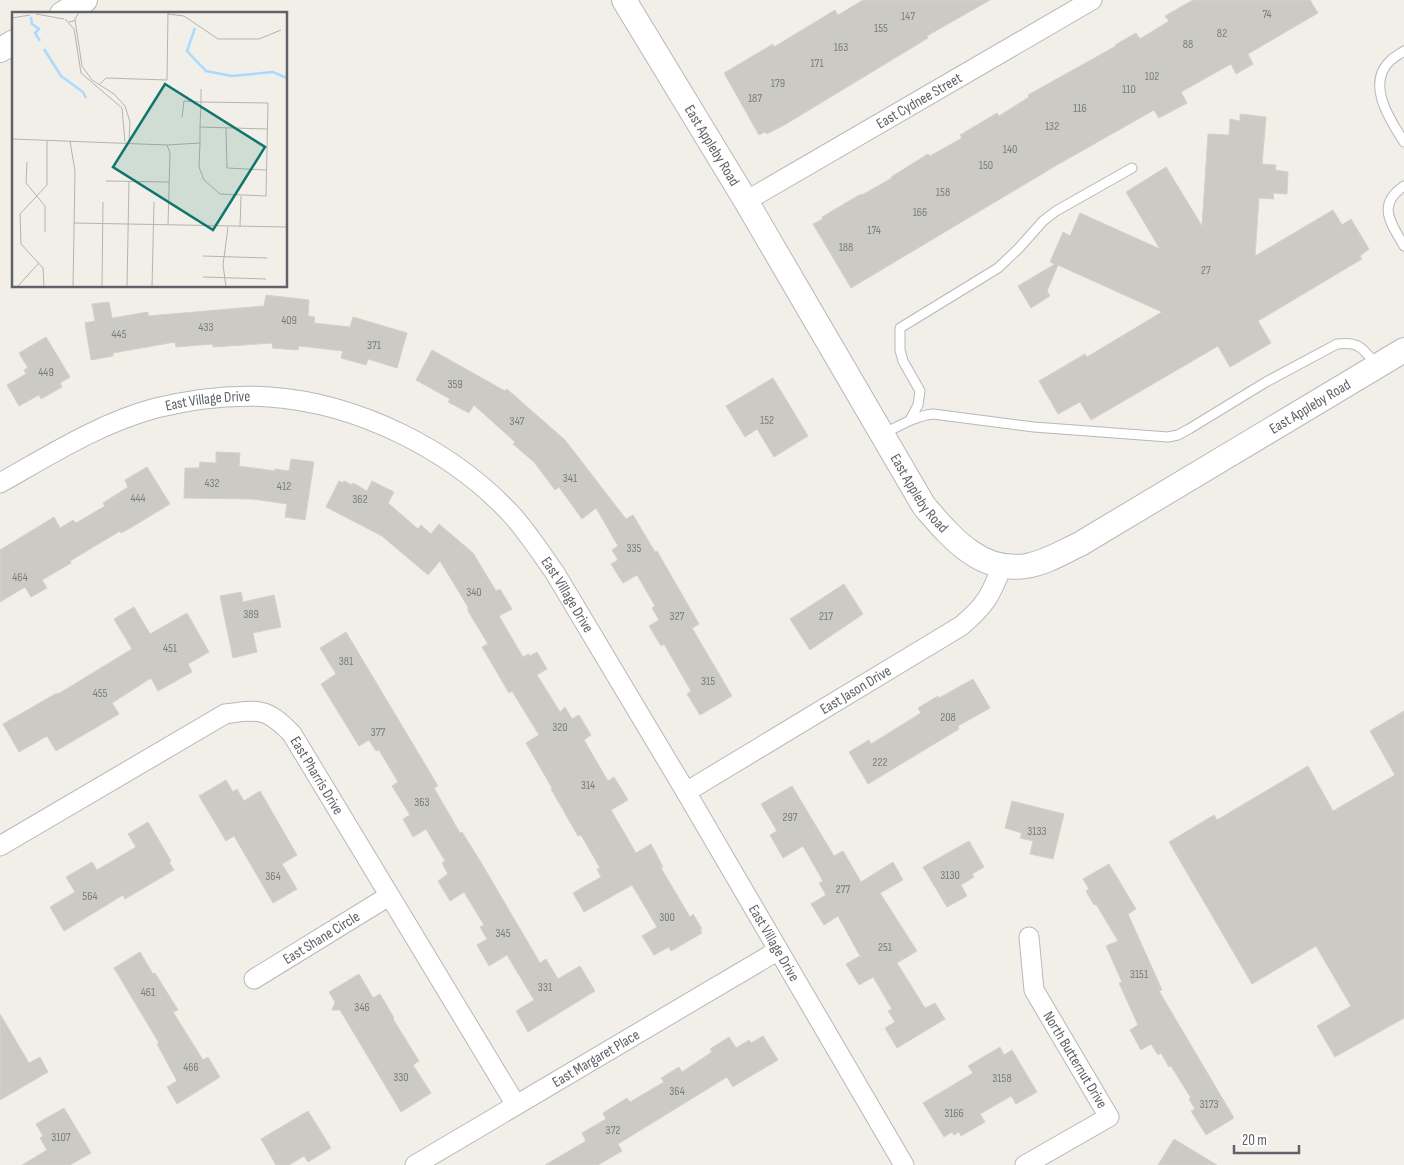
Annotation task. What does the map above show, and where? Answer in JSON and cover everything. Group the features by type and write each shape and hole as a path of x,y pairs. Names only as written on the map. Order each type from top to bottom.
{"street":[{"path":"65,12 85,0"},
{"name":"East Appleby Road","path":"624,0 746,201 924,506 947,533 980,559 1002,567 1027,566 1051,558 1080,544 1403,352"},
{"name":"East Cydnee Street","path":"746,201 1092,0"},
{"path":"0,50 12,43"},
{"name":"East Village Drive","path":"0,484 78,439 117,422 155,409 190,401 227,397 269,397 312,403 362,417 401,434 446,459 485,490 512,515 535,543 555,573 686,792 904,1165"},
{"name":"East Jason Drive","path":"686,792 961,626 977,612 990,596 1002,567"},
{"name":"East Pharris Drive","path":"0,846 225,714 255,709 278,719 292,734 516,1105"},
{"name":"East Shane Circle","path":"254,979 389,896"},
{"name":"North Butternut Drive","path":"1025,1165 1109,1117 1034,990 1029,937"},
{"name":"East Margaret Place","path":"415,1165 778,951"}],"lane":[{"path":"1404,51 1390,60 1383,70 1379,83 1385,109 1404,142"},
{"path":"910,420 918,405 920,391 903,361 900,350 900,328 998,268 1020,248 1043,221 1056,211 1132,168"},
{"path":"1404,186 1397,191 1388,203 1388,218 1404,246"},
{"path":"882,434 924,415 943,414 1034,428 1168,437 1178,435 1189,429 1266,382 1337,344 1349,342 1361,346 1377,366"}],"building":[{"path":"863,0 990,0 927,36 928,38 786,124 767,134 765,132 759,135 724,73 773,44 774,47 835,10 838,15"},
{"path":"1193,0 1310,0 1318,13 1248,54 1253,64 1236,74 1231,64 1181,92 1187,103 1159,118 1154,110 1057,165 851,288 813,224 861,194 892,178 928,154 930,156 962,138 960,135 997,113 999,116 1029,97 1028,95 1136,33 1140,39 1169,21 1165,16"},
{"path":"1240,114 1266,117 1262,164 1276,165 1275,170 1288,172 1287,194 1273,193 1274,199 1259,198 1255,256 1333,210 1342,225 1351,219 1369,249 1360,256 1362,259 1258,321 1271,343 1230,367 1218,346 1091,420 1080,402 1058,414 1039,381 1085,354 1087,357 1162,312 1058,265 1047,291 1050,296 1031,308 1018,286 1055,264 1050,262 1063,232 1070,236 1080,213 1160,249 1126,192 1166,167 1202,226 1208,134 1229,135 1230,119 1240,121"},
{"path":"266,295 309,300 308,316 315,317 314,323 350,327 353,317 407,333 397,368 368,359 366,365 341,358 343,351 299,346 298,350 272,348 273,343 213,347 213,344 176,347 175,342 113,353 113,356 91,360 85,323 95,321 92,304 109,302 112,318 148,312 148,316 264,306"},
{"path":"46,337 70,377 60,383 62,387 41,399 39,395 19,406 7,385 26,374 24,370 28,368 19,353"},
{"path":"432,350 505,391 507,389 565,440 626,519 633,515 655,552 657,551 699,624 692,628 732,696 700,715 687,694 691,691 664,644 661,646 649,626 659,620 652,608 655,606 637,575 623,583 611,564 618,560 612,550 618,546 596,508 582,519 559,487 555,490 534,462 513,444 515,442 474,405 469,413 448,402 450,399 416,380"},
{"path":"773,378 808,436 774,457 757,429 745,437 726,406"},
{"path":"216,452 240,453 239,466 275,471 275,469 289,471 291,459 314,462 305,520 285,517 287,504 253,499 184,498 185,468 199,468 200,462 216,463"},
{"path":"147,467 170,504 121,533 120,531 42,580 47,588 31,597 25,587 0,602 0,550 54,517 60,528 73,520 76,523 105,506 103,503 128,487 125,480"},
{"path":"339,481 352,485 353,483 367,491 372,481 394,492 388,503 418,529 421,525 431,534 439,524 473,553 496,591 500,589 512,609 499,616 523,657 537,652 547,669 537,675 560,712 565,707 572,719 579,715 591,735 584,740 608,781 614,777 628,800 611,810 636,853 651,844 663,867 661,868 690,917 693,914 702,929 700,930 702,933 671,951 669,947 654,955 642,936 657,927 632,885 584,912 573,893 601,877 597,869 600,868 581,835 578,836 526,743 539,735 512,691 509,693 482,647 488,644 468,611 468,607 440,561 428,575 382,536 326,507"},
{"path":"844,584 863,614 810,650 790,619"},
{"path":"241,592 243,602 274,595 281,627 253,633 257,652 233,658 220,596"},
{"path":"134,607 150,634 187,613 209,652 188,664 192,672 158,691 151,678 112,703 119,714 56,751 47,736 19,752 3,724 58,694 132,649 114,619"},
{"path":"346,632 438,786 434,788 460,833 462,832 482,864 540,963 546,959 558,979 580,966 595,991 528,1032 516,1011 534,1000 507,955 489,966 477,945 487,939 480,927 484,925 464,892 450,901 438,881 448,874 442,863 445,861 426,829 413,837 403,819 410,815 392,786 398,782 379,750 376,751 369,740 359,746 321,684 336,674 320,648"},
{"path":"973,679 990,708 958,726 959,729 868,784 849,752 869,740 871,744 921,713 918,708"},
{"path":"1404,711 1404,1018 1335,1057 1317,1026 1351,1006 1316,946 1252,984 1169,842 1214,815 1217,820 1308,766 1333,811 1395,775 1370,731"},
{"path":"226,780 233,792 237,789 244,801 260,791 297,855 282,864 297,889 273,903 234,836 226,841 199,796"},
{"path":"792,786 834,856 843,851 861,882 893,862 903,880 880,893 917,951 897,963 925,1008 935,1003 945,1019 897,1048 885,1028 895,1022 888,1011 892,1009 873,977 859,985 846,964 860,956 838,916 824,925 811,904 826,895 819,883 823,881 803,846 783,858 770,835 777,831 761,804"},
{"path":"1012,801 1064,814 1053,859 1030,854 1033,841 1020,838 1022,833 1005,828"},
{"path":"148,822 171,861 169,862 174,870 125,899 123,895 64,931 50,907 75,892 66,877 92,862 97,870 136,847 128,834"},
{"path":"969,841 984,867 972,874 974,877 961,885 967,896 947,907 923,867"},
{"path":"1109,864 1136,909 1128,914 1162,990 1159,991 1234,1118 1206,1135 1191,1111 1195,1109 1189,1099 1191,1098 1171,1066 1169,1067 1161,1053 1158,1055 1151,1044 1141,1050 1130,1030 1138,1025 1119,983 1122,982 1106,946 1118,941 1086,891 1089,889 1083,879"},
{"path":"140,952 178,1010 173,1012 203,1060 208,1057 220,1077 177,1104 167,1087 177,1081 157,1044 159,1043 114,968"},
{"path":"359,974 373,998 380,994 419,1061 413,1065 431,1093 401,1112 340,1010 332,1010 335,1002 329,992"},
{"path":"0,1014 29,1063 40,1057 48,1072 0,1100"},
{"path":"763,1036 778,1060 733,1087 727,1077 618,1144 622,1151 598,1165 545,1165 586,1141 582,1133 606,1119 603,1113 627,1098 630,1102 664,1082 661,1078 679,1067 682,1072 712,1052 710,1049 729,1037 736,1048 749,1040 751,1043"},
{"path":"1000,1047 1004,1055 1012,1050 1037,1092 1016,1104 1011,1096 980,1114 985,1122 961,1136 959,1132 954,1135 952,1132 944,1137 923,1103 973,1073 968,1066"},
{"path":"64,1108 91,1153 70,1165 22,1165 47,1150 40,1138 43,1136 36,1124"},
{"path":"308,1111 331,1148 308,1162 304,1156 289,1165 276,1165 261,1139"},
{"path":"1174,1139 1217,1165 1158,1165"}]}
